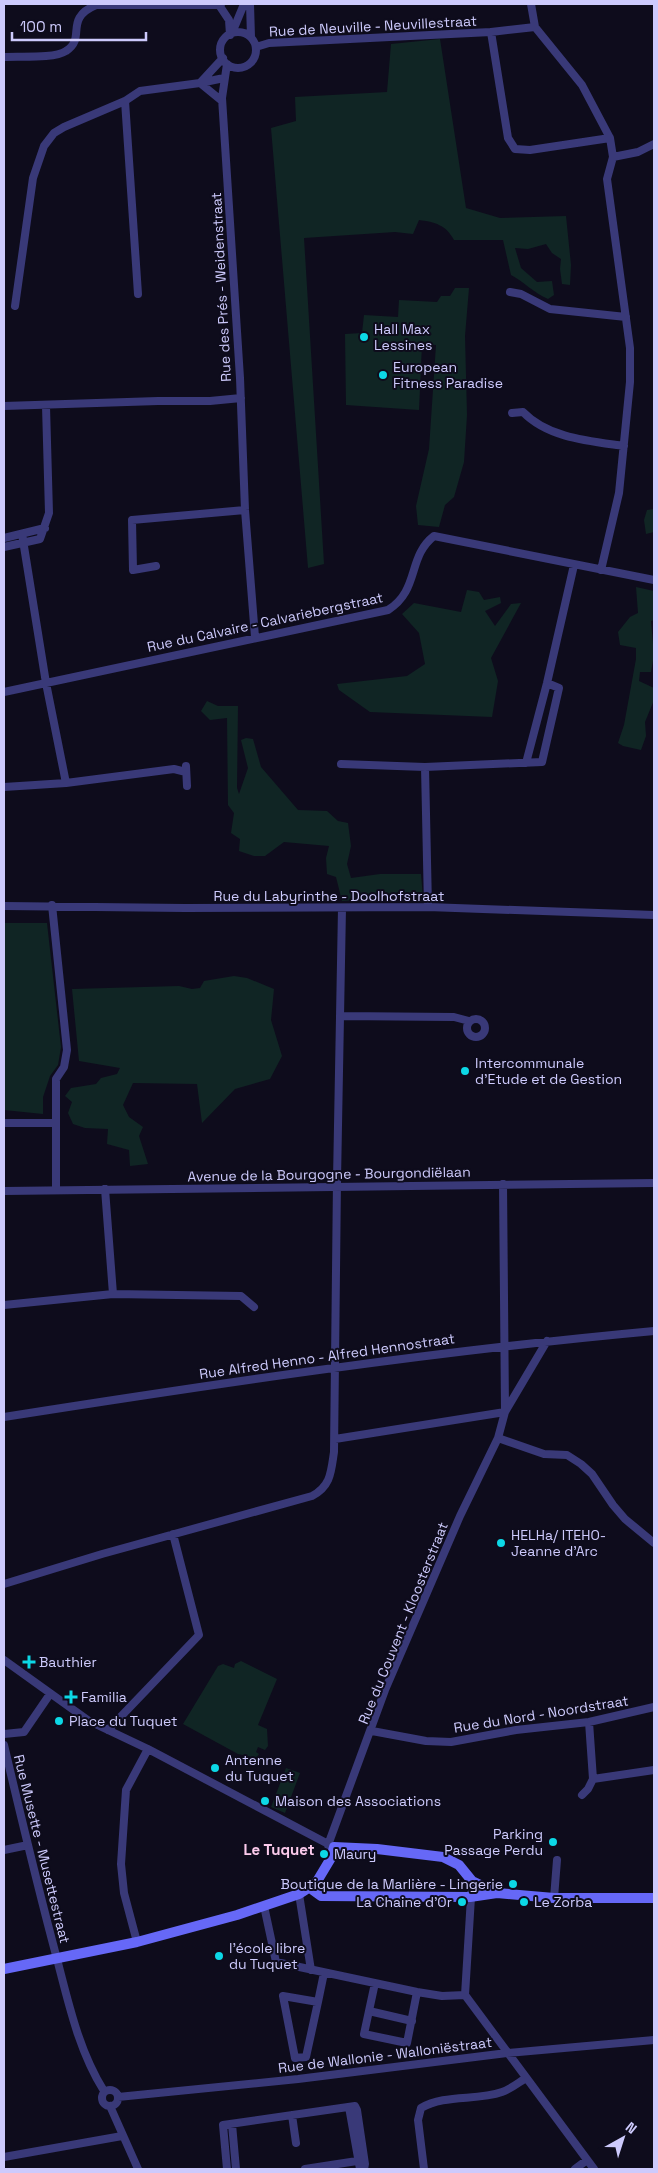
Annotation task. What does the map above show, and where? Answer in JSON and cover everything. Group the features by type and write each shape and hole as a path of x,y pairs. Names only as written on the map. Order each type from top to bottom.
{"street":[{"path":"84,4 220,4 229,20 231,34 240,32 251,37"},
{"path":"200,83 225,61 237,68 248,65 255,57 256,47 251,37 250,4"},
{"path":"532,4 535,27 582,85 610,138 613,157 607,179 630,348 630,382 619,493 601,570"},
{"path":"4,57 51,55 66,51 74,42 79,16 84,10 96,5"},
{"name":"Rue de Neuville - Neuvillestraat","path":"241,5 250,18"},
{"name":"Rue des Prés - Weidenstraat","path":"241,5 231,34 222,45 225,61 222,101 254,637"},
{"name":"Rue de Neuville - Neuvillestraat","path":"256,47 269,43 491,32 535,27"},
{"name":"Rue de Neuville - Neuvillestraat","path":"491,32 508,138 515,149 530,150 610,138"},
{"path":"16,306 34,178 43,148 48,139 64,127 125,101 140,91 224,78"},
{"path":"200,83 222,101"},
{"path":"125,101 138,294"},
{"path":"613,157 638,152 654,144"},
{"path":"510,292 521,294 550,309 626,317"},
{"path":"4,406 210,401 241,398"},
{"path":"4,547 40,539 50,513 46,406"},
{"path":"512,413 523,412 542,428 571,436 624,446"},
{"path":"156,566 133,570 132,520 245,510"},
{"path":"4,538 44,528"},
{"path":"22,534 22,544 46,683 66,783"},
{"name":"Rue du Calvaire - Calvariebergstraat","path":"4,692 254,637 388,610 399,603 404,596 424,544 434,536 654,580"},
{"path":"526,763 547,684 574,565"},
{"path":"341,764 425,767 542,762 559,688 547,684"},
{"path":"425,767 428,907"},
{"path":"4,787 66,783 174,769 186,769 187,786"},
{"path":"52,905 67,1050 64,1066 56,1079 56,1190"},
{"name":"Rue du Labyrinthe - Doolhofstraat","path":"4,906 52,905 185,908 428,907 654,915"},
{"path":"4,1584 312,1496 322,1491 327,1484 331,1472 335,1439 334,1366 342,908"},
{"path":"340,1016 454,1017 469,1021"},
{"path":"4,1123 55,1123"},
{"name":"Avenue de la Bourgogne - Bourgondiëlaan","path":"4,1191 654,1183"},
{"name":"Rue du Couvent - Kloosterstraat","path":"331,1846 385,1690 423,1601 498,1438 505,1412 504,1184"},
{"path":"104,1189 113,1294"},
{"path":"4,1305 113,1294 241,1296 254,1307"},
{"name":"Rue Alfred Henno - Alfred Hennostraat","path":"4,1417 334,1366 506,1345 654,1331"},
{"name":"Rue du Couvent - Kloosterstraat","path":"505,1412 547,1341"},
{"path":"335,1439 505,1412"},
{"path":"498,1438 544,1454 567,1455 581,1464 592,1474 625,1519 654,1543"},
{"path":"108,1730 199,1636 174,1534"},
{"path":"4,1660 89,1721 148,1749 331,1846 377,1849 442,1857 459,1865 472,1881 497,1893"},
{"path":"4,1734 24,1732 50,1694"},
{"name":"Rue du Nord - Noordstraat","path":"372,1731 451,1742 516,1730 588,1722 654,1707"},
{"path":"582,1795 588,1789 593,1779 588,1722"},
{"name":"Rue Musette - Musettestraat","path":"4,1745 28,1845 80,2042 90,2066 104,2091"},
{"path":"137,1942 124,1893 121,1864 126,1790 148,1749"},
{"path":"593,1779 654,1770"},
{"path":"4,1850 28,1845"},
{"path":"4,1968 137,1942 264,1906 299,1894 310,1888 326,1868 331,1846"},
{"path":"554,1898 557,1860"},
{"path":"472,1881 465,1995 594,2169"},
{"path":"310,1888 321,1896 470,1897 497,1893 554,1898 654,1898"},
{"path":"299,1894 311,1970"},
{"path":"264,1906 276,1962 418,1992 442,1996 465,1995"},
{"path":"318,2002 283,1996 296,2058 306,2057 318,2002 324,1973"},
{"path":"375,1984 364,2034 407,2043 418,1992"},
{"path":"369,2011 412,2021"},
{"name":"Rue de Wallonie - Walloniëstraat","path":"118,2097 298,2079 507,2053 654,2040"},
{"path":"424,2169 418,2120 421,2108 431,2102 496,2094 512,2088 526,2078"},
{"path":"112,2090 118,2097 117,2102 110,2106 105,2105 101,2096 104,2091 112,2090"},
{"path":"110,2106 138,2169"},
{"path":"227,2169 223,2125 355,2106 365,2164 364,2169"},
{"path":"349,2107 357,2161 360,2169"},
{"path":"292,2115 296,2143"},
{"path":"232,2124 236,2169"},
{"path":"4,2157 122,2136"},
{"path":"575,2169 587,2160"},
{"path":"305,2169 357,2161"}],"green space":[{"path":"440,39 466,208 500,218 566,216 571,265 570,285 562,284 561,259 552,253 546,244 528,249 515,248 521,268 537,282 552,281 554,295 548,299 511,275 503,240 454,240 444,228 435,223 425,221 419,220 413,234 395,232 304,238 324,564 308,568 271,128 296,121 295,97 387,92 391,44"},
{"path":"455,288 469,288 465,336 467,415 464,462 454,497 445,505 439,527 418,525 416,506 429,449 436,345 422,344 419,410 346,405 345,334 362,333 364,315 398,317 399,300 437,302 441,296 450,296"},
{"path":"654,509 654,532 646,534 644,520 647,510"},
{"path":"636,587 654,591 654,620 651,621 654,655 651,672 640,672 639,681 654,688 654,700 645,722 646,736 641,750 618,743 624,725 636,659 636,648 620,645 618,632 630,617 638,613"},
{"path":"467,590 479,592 484,600 500,597 501,603 485,611 495,626 511,604 521,603 491,658 498,681 492,717 370,712 339,690 337,684 407,676 425,664 419,633 402,614 414,603 461,612"},
{"path":"207,701 218,706 238,706 237,788 239,794 248,768 241,740 246,738 253,739 261,767 298,810 327,811 338,821 348,823 351,846 347,864 351,878 380,874 421,874 423,898 401,894 374,899 342,901 336,877 327,874 326,858 329,846 284,842 265,856 254,856 239,851 240,839 231,833 234,813 228,805 227,718 210,720 201,711"},
{"path":"4,923 47,923 61,1047 58,1065 50,1076 43,1097 43,1114 4,1110"},
{"path":"234,976 247,978 274,989 271,1020 282,1056 270,1079 235,1089 202,1123 197,1084 133,1083 123,1105 129,1117 143,1127 139,1136 148,1164 130,1166 129,1150 107,1144 108,1129 85,1128 73,1124 68,1113 72,1102 65,1096 71,1088 96,1084 101,1078 117,1074 120,1068 79,1061 72,989 179,986 192,989 200,988 204,981"},
{"path":"241,1661 277,1679 258,1725 267,1729 268,1746 265,1750 258,1747 256,1752 259,1754 256,1758 238,1754 183,1724 218,1666 223,1664 234,1668 235,1664"},
{"path":"286,1768 300,1773 285,1813 271,1807"}],"place":[{"name":"Hall Max Lessines","path":"364,337"},
{"name":"European Fitness Paradise","path":"383,375"},
{"name":"Intercommunale d’Etude et de Gestion","path":"465,1071"},
{"name":"HELHa/ ITEHO- Jeanne d'Arc","path":"501,1543"},
{"name":"Bauthier","path":"29,1662"},
{"name":"Familia","path":"71,1697"},
{"name":"Place du Tuquet","path":"59,1721"},
{"name":"Antenne du Tuquet","path":"215,1768"},
{"name":"Maison des Associations","path":"265,1801"},
{"name":"Parking Passage Perdu","path":"553,1842"},
{"name":"Maury","path":"324,1854"},
{"name":"Boutique de la Marlière - Lingerie","path":"513,1884"},
{"name":"La Chaine d'Or","path":"462,1902"},
{"name":"Le Zorba","path":"524,1902"},
{"name":"l’école libre du Tuquet","path":"219,1956"}],"district":[{"name":"Le Tuquet","path":"279,1850"}]}
